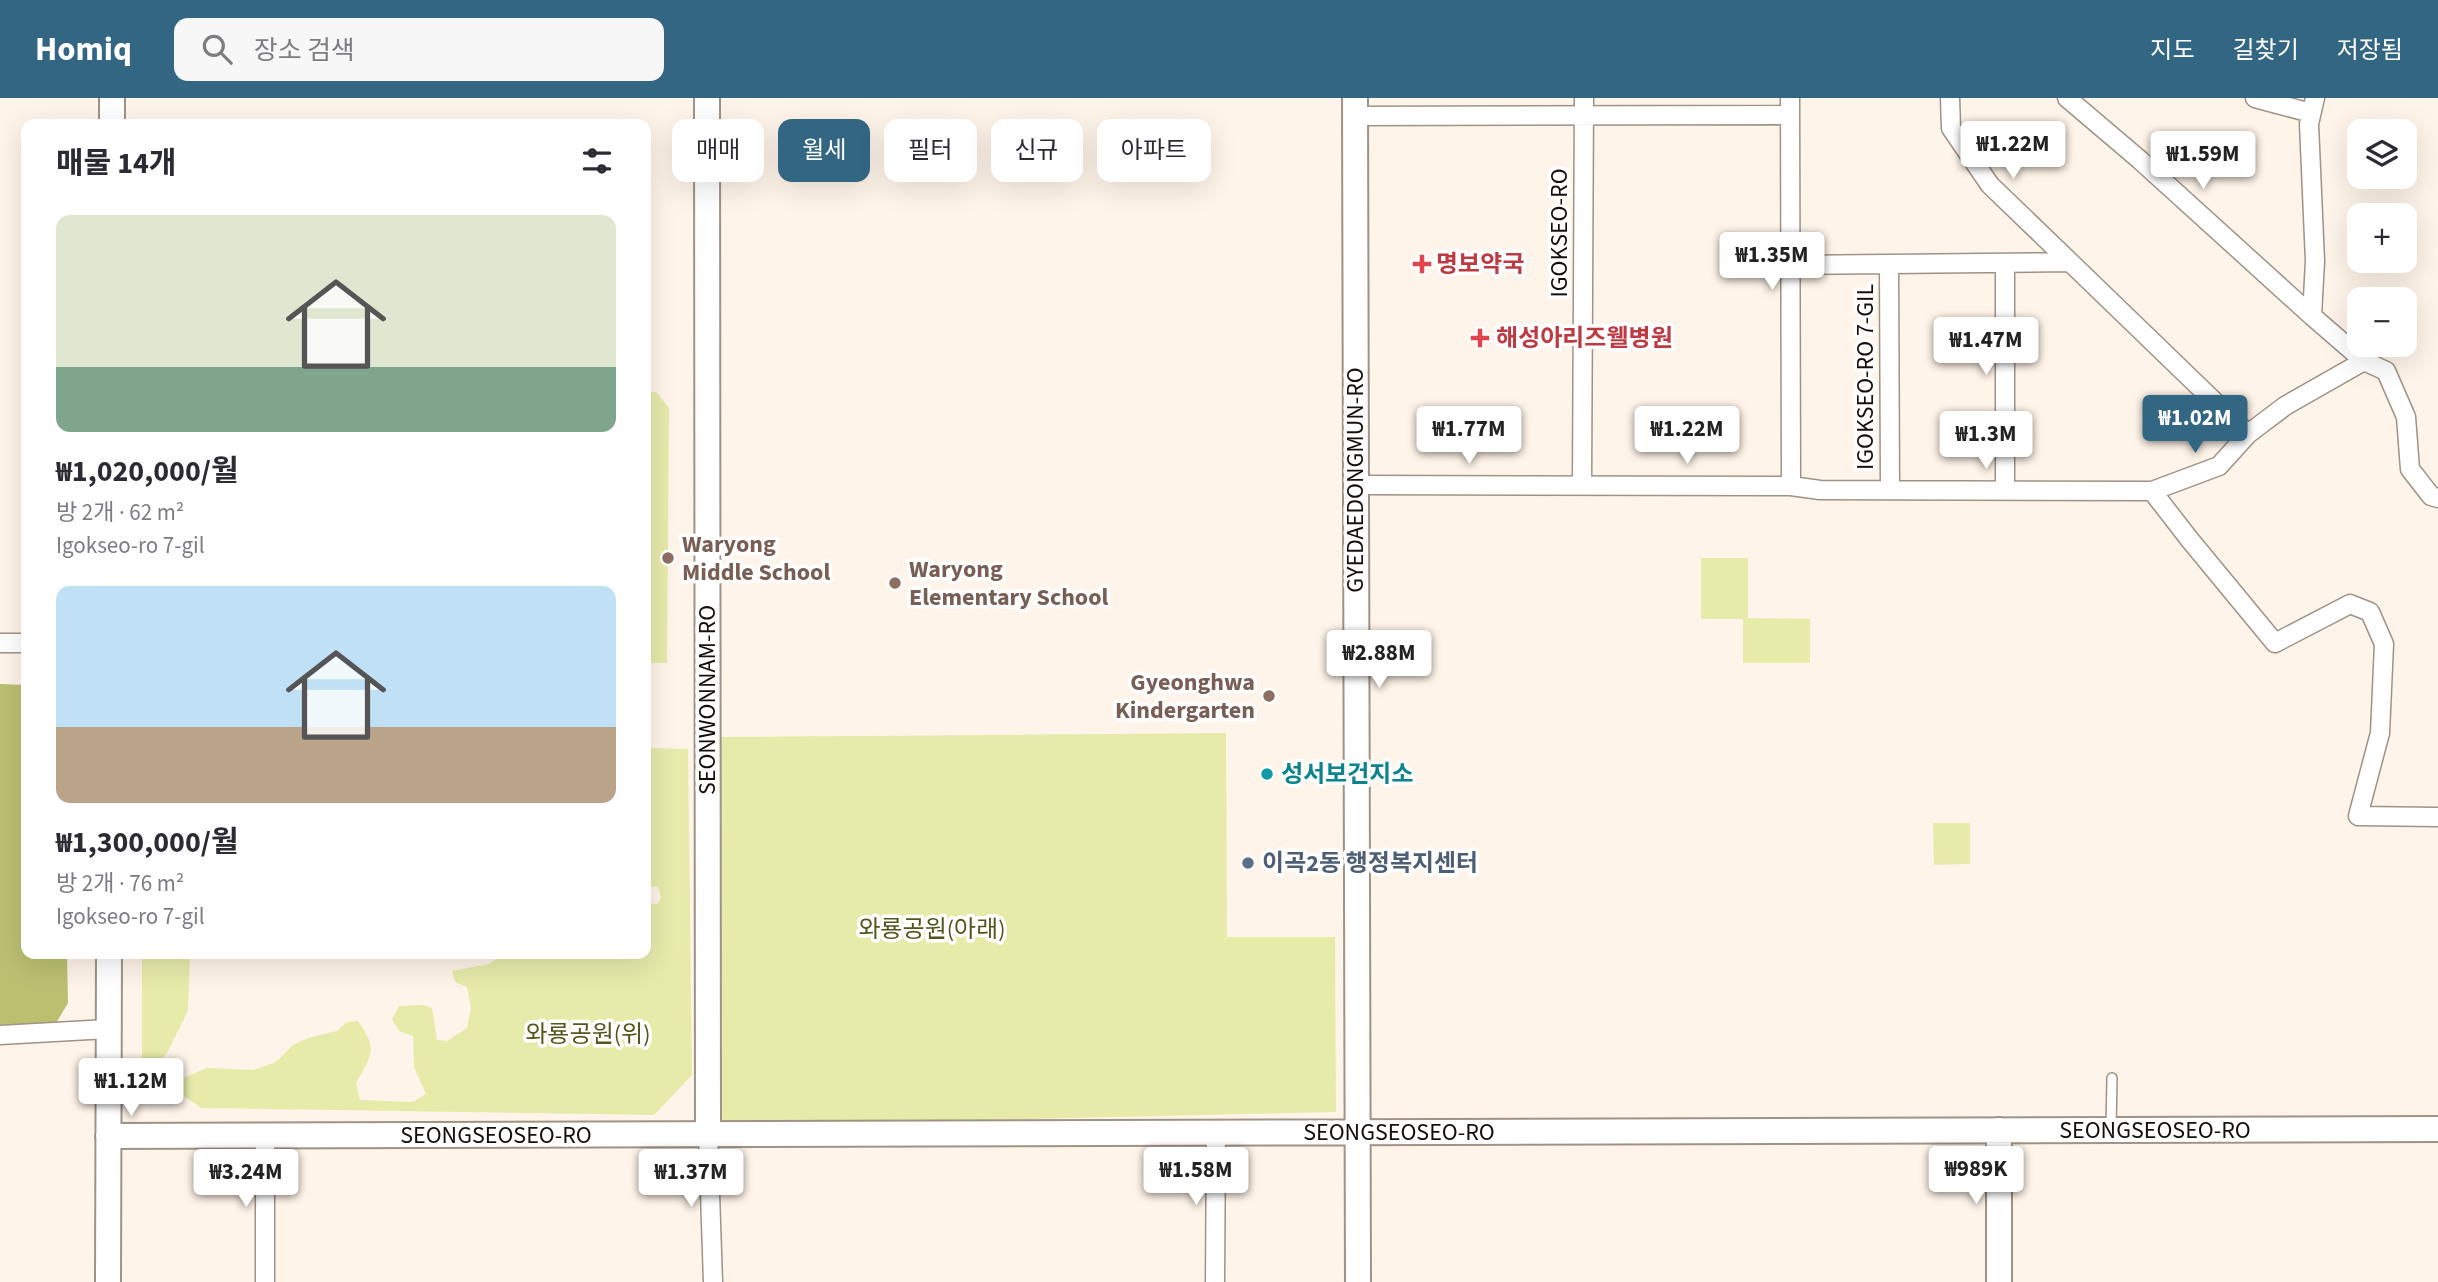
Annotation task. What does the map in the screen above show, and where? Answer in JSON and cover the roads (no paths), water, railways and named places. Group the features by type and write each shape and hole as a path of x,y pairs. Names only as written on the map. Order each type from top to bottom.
{"main road":[{"path":"112,98 112,119"},
{"name":"SEONWONNAM-RO","path":"707,98 708,1134"},
{"name":"GYEDAEDONGMUN-RO","path":"1355,107 1358,1282"},
{"path":"107,1282 109,959"},
{"name":"SEONGSEOSEO-RO","path":"108,1136 2438,1129"},
{"path":"1999,1130 1999,1282"}],"street":[{"path":"1950,98 1951,128 1990,186 2248,434"},
{"path":"2067,98 2364,361 2386,371 2406,417 2410,468 2431,496 2438,498"},
{"path":"2255,98 2313,106 2309,124 2315,261 2312,316"},
{"path":"1355,107 1790,106 1791,486"},
{"name":"IGOKSEO-RO","path":"1582,485 1584,107"},
{"name":"IGOKSEO-RO 7-GIL","path":"1791,265 2070,262"},
{"path":"2005,490 2006,263"},
{"name":"IGOKSEO-RO 7-GIL","path":"1889,264 1890,490"},
{"path":"1356,485 1791,486 1820,490 2152,491 2219,466 2248,434 2285,406 2364,361"},
{"path":"2152,491 2275,643 2350,604 2370,612 2384,644 2379,733 2358,816 2438,817"},
{"path":"0,643 21,643"},
{"path":"0,1035 108,1029"},
{"path":"1215,1282 1216,1133"},
{"path":"708,1134 713,1282"},
{"path":"265,1136 265,1282"}],"lane":[{"path":"2111,1130 2112,1078"}],"place":[{"name":"명보약국","path":"1422,264"},
{"name":"해성아리즈웰병원","path":"1480,338"},
{"name":"Waryong Middle School","path":"668,558"},
{"name":"Waryong Elementary School","path":"895,583"},
{"name":"Gyeonghwa Kindergarten","path":"1269,696"},
{"name":"성서보건지소","path":"1267,774"},
{"name":"이곡2동 행정복지센터","path":"1248,863"}],"park label":[{"name":"와룡공원(아래)","path":"932,929"},
{"name":"와룡공원(위)","path":"588,1034"}]}
